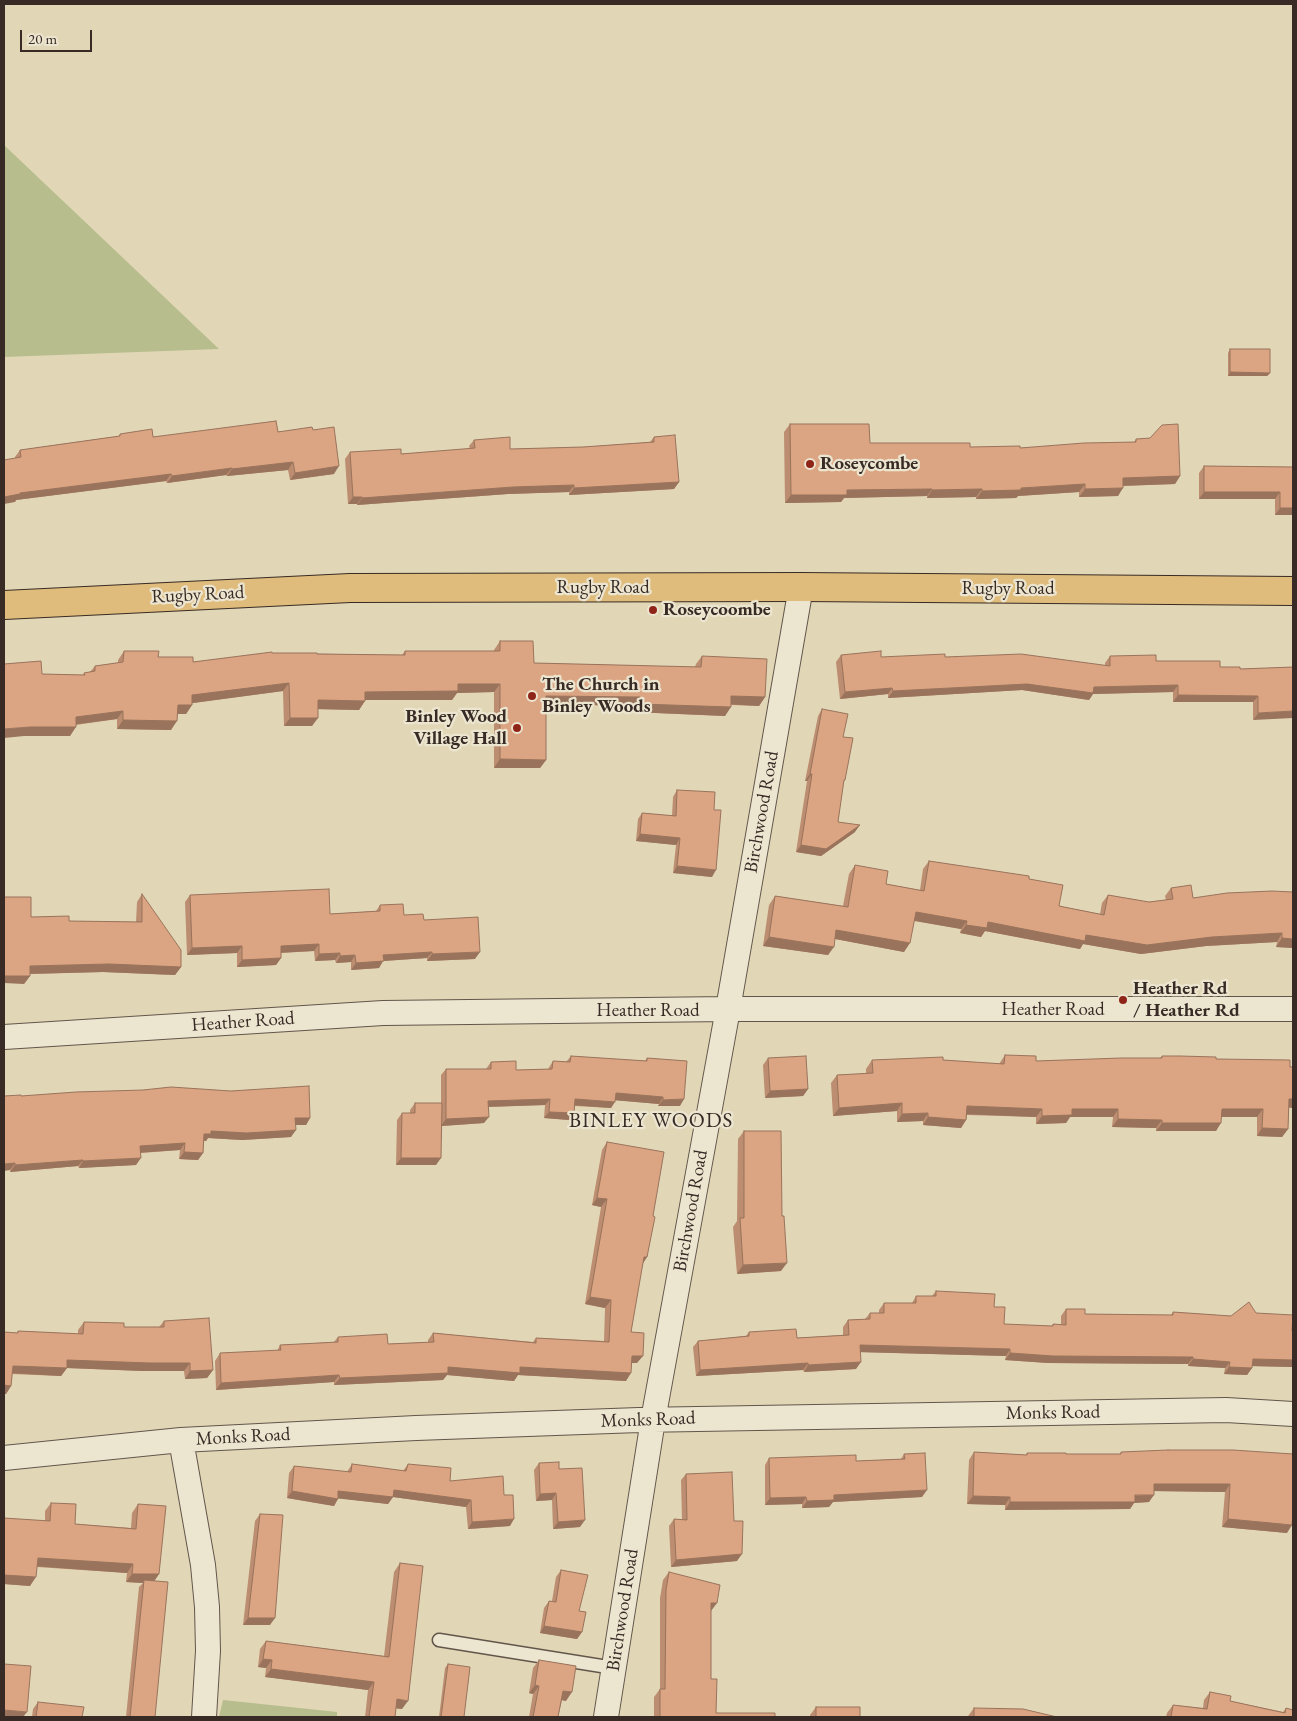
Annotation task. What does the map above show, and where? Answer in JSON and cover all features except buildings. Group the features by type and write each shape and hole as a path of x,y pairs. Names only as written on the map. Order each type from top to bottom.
{"main road":[{"name":"Rugby Road","path":"4,606 350,588 801,587 1293,592"}],"street":[{"name":"Birchwood Road","path":"606,1717 653,1420 728,1010 801,587"},
{"name":"Heather Road","path":"4,1037 382,1013 1293,1009"},
{"name":"Monks Road","path":"4,1458 181,1440 416,1428 653,1420 1226,1410 1293,1414"},
{"path":"181,1440 203,1565 208,1651 204,1717"}],"lane":[{"path":"439,1640 614,1668"}],"green space":[{"path":"4,145 219,349 4,357"},
{"path":"223,1700 337,1712 337,1717 219,1717"}],"place":[{"name":"Roseycombe","path":"810,464"},
{"name":"Roseycoombe","path":"653,610"},
{"name":"The Church in Binley Woods","path":"532,696"},
{"name":"Binley Wood Village Hall","path":"517,728"},
{"name":"Heather Rd / Heather Rd","path":"1123,1000"}],"district":[{"name":"BINLEY WOODS","path":"651,1121"}]}
